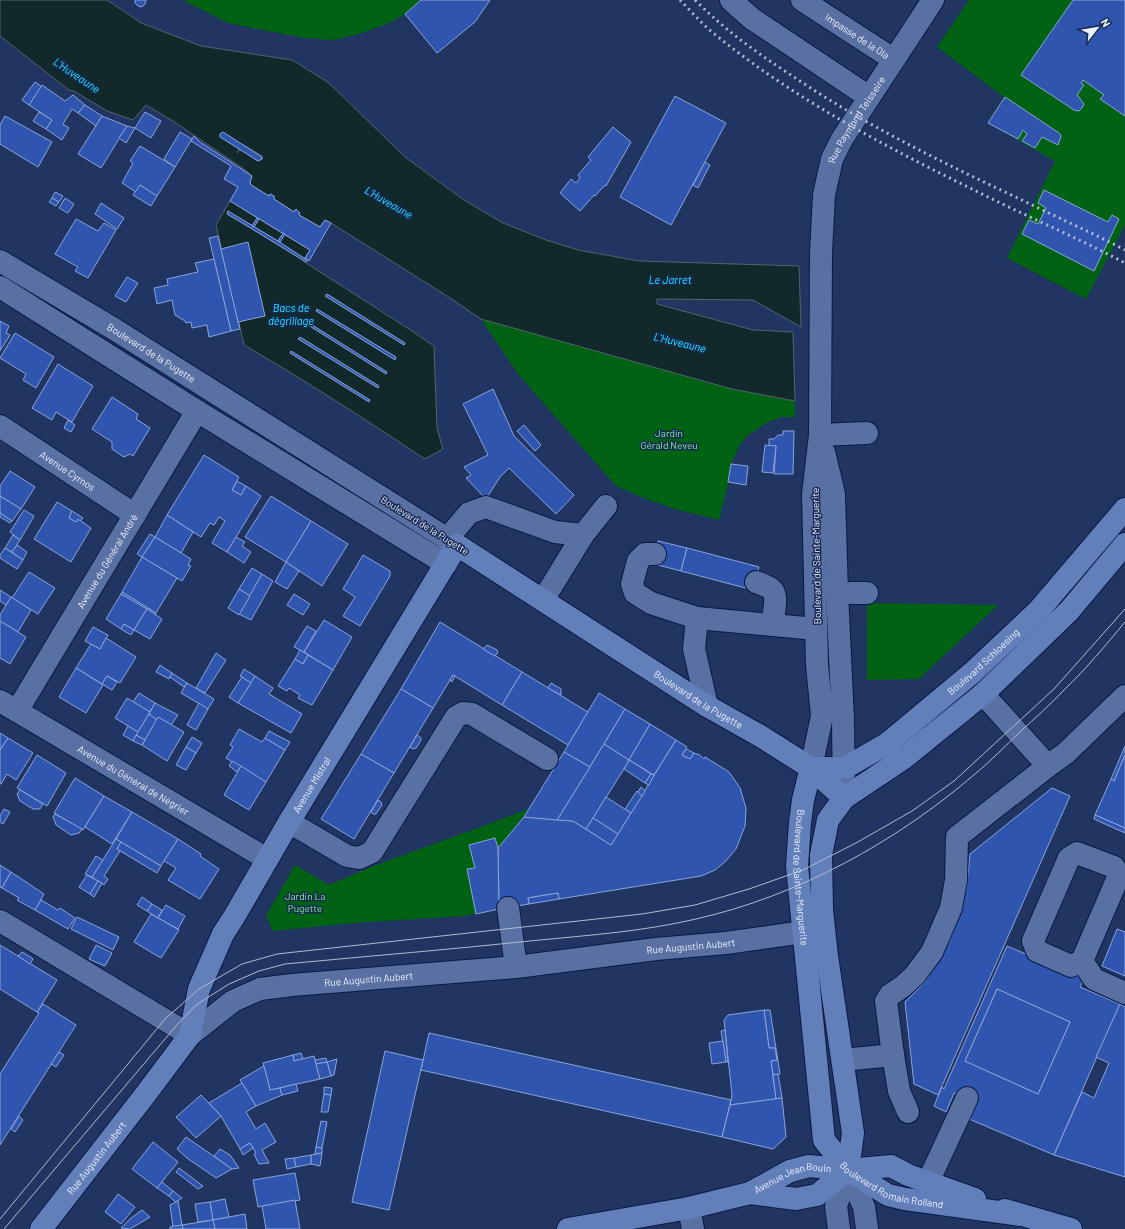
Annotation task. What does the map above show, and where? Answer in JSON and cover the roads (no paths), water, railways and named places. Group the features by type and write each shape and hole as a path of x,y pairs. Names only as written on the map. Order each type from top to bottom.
{"main road":[{"name":"Boulevard Schloesing","path":"845,768 888,743 972,673 1039,610 1125,509"},
{"name":"Avenue Mistral","path":"190,1035 199,989 223,934 289,822 446,564 452,542"},
{"name":"Boulevard de la Pugette","path":"452,542 707,706 811,768 844,798"},
{"path":"844,798 904,758 983,694 1069,611 1125,544"},
{"path":"811,768 845,768"},
{"name":"Boulevard de Sainte-Marguerite","path":"811,768 803,800 797,866 813,1011 824,1140 848,1170"},
{"name":"Boulevard de Sainte-Marguerite","path":"844,798 828,820 821,855 822,910 827,956 853,1133 848,1170"},
{"name":"Rue Augustin Aubert","path":"41,1229 190,1035"},
{"name":"Avenue Jean Bouin","path":"568,1229 691,1219 750,1193 790,1171 809,1166 848,1170"},
{"name":"Boulevard Romain Rolland","path":"848,1170 891,1166 928,1182 1020,1215 1071,1229"},
{"name":"Boulevard Romain Rolland","path":"848,1170 888,1195 905,1199 1020,1215"},
{"name":"Avenue Jean Bouin","path":"750,1193 796,1199 817,1195 848,1170"}],"street":[{"path":"731,0 751,18 869,97"},
{"name":"Impasse de la Ola","path":"802,0 893,59"},
{"name":"Rue Raymond Teisseire","path":"821,253 824,195 832,159 842,139 933,0"},
{"name":"Boulevard de Sainte-Marguerite","path":"811,768 822,716 817,665 813,494 820,435 821,253"},
{"name":"Boulevard de la Pugette","path":"0,261 114,329 452,542"},
{"path":"0,287 197,411 446,564"},
{"name":"Avenue du Général André","path":"9,706 134,515 197,411"},
{"name":"Avenue Cyrnos","path":"0,426 134,515"},
{"path":"820,435 867,433"},
{"name":"Boulevard de Sainte-Marguerite","path":"820,435 834,494 837,593 843,699 845,768 844,798"},
{"path":"543,600 583,535 606,506"},
{"path":"452,542 469,513 486,507 555,532 583,535"},
{"path":"655,554 645,554 638,561 632,584 635,593 651,603 697,618 816,629"},
{"path":"756,582 773,591 775,598 772,625"},
{"path":"837,593 867,593"},
{"path":"697,618 694,649 707,706"},
{"path":"983,694 1048,766"},
{"path":"908,1112 899,1091 886,1001 890,995 902,987 915,975 932,952 951,908 956,880 957,837 1066,753 1125,696"},
{"name":"Avenue du Général de Négrier","path":"9,706 267,859"},
{"path":"289,822 347,856 359,858 372,852 456,718 463,713 472,714 547,759"},
{"path":"1077,853 1114,867 1119,875 1082,961 1071,966 1037,951 1033,941 1069,858 1077,853"},
{"path":"508,908 516,967"},
{"path":"0,921 190,1035"},
{"name":"Rue Augustin Aubert","path":"190,1035 233,1001 260,989 292,985 516,967 656,949 726,943 804,932"},
{"path":"1082,961 1094,979 1125,993"},
{"path":"843,1060 893,1055"},
{"path":"928,1182 967,1098"},
{"name":"Boulevard de Sainte-Marguerite","path":"839,1229 836,1206 848,1170"},
{"name":"Boulevard de Sainte-Marguerite","path":"848,1170 864,1207 867,1229"}],"water":[{"path":"0,0 107,0 141,23 201,46 292,60 329,83 405,157 464,200 503,223 546,240 578,250 639,261 799,266 801,327 753,300 657,299 657,304 753,330 793,332 795,401 732,389 481,319 331,223 325,220 320,227 299,215 300,213 296,209 294,212 274,199 274,196 270,194 269,196 251,185 250,182 252,176 244,169 173,121 146,105 133,120 107,111 74,91 69,90 0,36","holes":["242,144 262,156 262,159 258,161 240,149 237,153"]},
{"name":"Bacs de dégrillage","path":"230,201 310,250 303,261 434,346 437,428 443,449 425,459 336,401 244,345 216,225"}],"tram line":[{"path":"0,1219 165,1019 199,989 242,964 277,954 642,914 695,905 749,889 803,870 856,843 912,811 954,781 1054,689 1125,609"},
{"path":"4,1229 176,1026 196,1005 229,984 259,971 285,964 579,936 657,927 734,909 772,896 808,881 879,844 945,799 987,764 1054,700 1088,665 1125,622"}],"railway":[{"path":"680,0 708,28 742,55 804,98 836,118 989,198 1125,263"},
{"path":"695,0 717,21 751,48 844,109 902,141 1125,250"}],"water label":[{"name":"L'Huveaune","path":"77,75"},
{"name":"L'Huveaune","path":"389,202"},
{"name":"Le Jarret","path":"670,279"},
{"name":"L'Huveaune","path":"680,342"}],"park label":[{"name":"Jardin Gérald Neveu","path":"669,438"},
{"name":"Jardin La Pugette","path":"305,902"}]}
